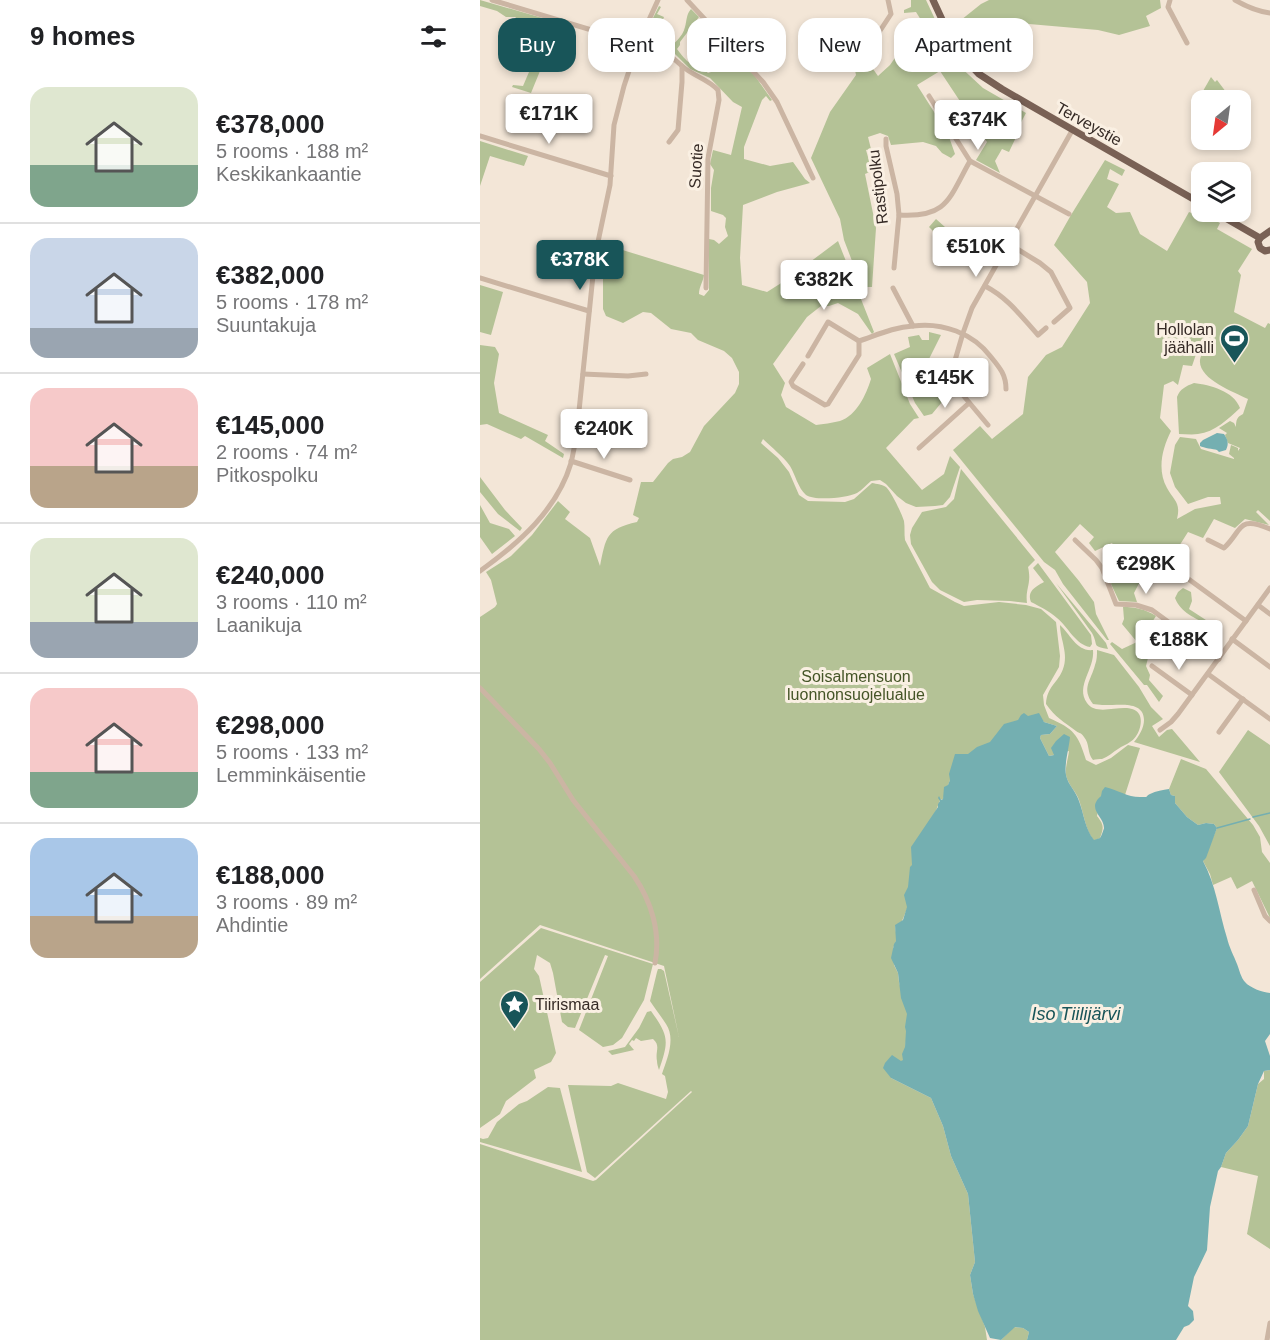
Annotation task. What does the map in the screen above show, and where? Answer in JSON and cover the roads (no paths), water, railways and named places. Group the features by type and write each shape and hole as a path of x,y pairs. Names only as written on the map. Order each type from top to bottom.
{"main road":[{"name":"Terveystie","path":"933,0 952,41 960,54 977,72 1002,89 1191,198"},
{"path":"1237,222 1266,235 1258,242 1260,248 1265,251 1270,250"}],"street":[{"path":"492,0 588,29"},
{"path":"650,18 658,0"},
{"path":"687,0 763,82 777,102 813,177"},
{"path":"882,28 891,14 888,0"},
{"path":"1170,0 1168,7 1187,43"},
{"path":"1235,0 1250,9 1270,13"},
{"path":"669,142 678,130 682,82 682,66 675,60"},
{"name":"Suotie","path":"682,66 712,83 718,90 719,100 708,158 706,288"},
{"path":"480,571 518,542 538,522 562,484 571,461 576,440 594,256 611,176 616,116 629,72"},
{"path":"929,96 970,161 1069,214"},
{"path":"988,425 952,382 951,378 963,333 972,308 1073,129"},
{"path":"480,136 611,176"},
{"name":"Rastipolku","path":"886,139 899,215 894,268"},
{"path":"899,215 920,216 936,211 950,198 970,161"},
{"path":"1009,244 1051,272 1070,308 1054,322"},
{"path":"480,279 590,311"},
{"path":"985,286 1008,300 1038,334 1046,328"},
{"path":"893,288 913,326"},
{"path":"808,356 828,322 859,341"},
{"path":"859,341 891,330 913,326 937,326 963,333 973,338 991,356 1006,378 1006,389"},
{"path":"803,364 791,382 793,386 825,405 828,404 859,355 859,341"},
{"path":"583,374 628,376 646,374"},
{"path":"918,448 969,403"},
{"path":"571,461 630,480"},
{"path":"1208,540 1224,548 1246,523 1270,529"},
{"path":"1075,540 1102,568 1116,604 1136,605 1152,610 1219,659"},
{"path":"1172,567 1246,621"},
{"path":"1160,730 1173,720 1270,588"},
{"path":"1258,605 1270,614"},
{"path":"1233,639 1270,667"},
{"path":"1152,666 1192,695"},
{"path":"1208,674 1270,719"},
{"path":"480,688 539,749 571,797 642,887 655,923 655,963"},
{"path":"1219,732 1243,699"},
{"path":"1254,890 1265,916 1270,921"},
{"path":"1267,1340 1270,1323"}],"water":[{"path":"1217,433 1224,434 1228,444 1226,450 1219,452 1200,446 1203,440"},
{"name":"Iso Tiilijärvi","path":"1024,713 1028,716 1039,713 1044,722 1057,726 1050,734 1041,735 1040,738 1049,756 1054,755 1051,748 1056,741 1064,734 1070,737 1066,775 1078,797 1094,840 1100,838 1104,829 1095,805 1105,787 1137,797 1146,797 1169,789 1171,795 1175,796 1175,803 1187,817 1198,825 1214,824 1217,828 1203,861 1214,889 1229,945 1245,982 1256,989 1270,993 1270,1034 1265,1041 1270,1056 1270,1070 1264,1071 1258,1084 1248,1126 1226,1153 1218,1171 1210,1207 1207,1250 1194,1277 1188,1306 1193,1311 1194,1320 1184,1327 1176,1340 1027,1340 1029,1332 1015,1327 1001,1340 990,1338 978,1311 970,1275 975,1262 968,1194 951,1156 943,1126 931,1098 891,1078 883,1068 892,1055 903,1060 902,1054 905,1047 907,1014 901,998 898,973 891,958 896,941 895,925 903,920 907,907 904,895 908,887 912,865 911,847 938,807 939,796 941,800 943,799 944,787 950,780 949,774 955,754 968,754 977,747 990,742 1004,724 1018,720"}],"waterway":[{"path":"1253,817 1270,813"},
{"path":"1217,828 1250,819"}],"place":[{"name":"Hollolan jäähalli","path":"1235,364"},
{"name":"Tiirismaa","path":"514,1030"}],"park label":[{"name":"Soisalmensuon luonnonsuojelualue","path":"856,685"}]}
